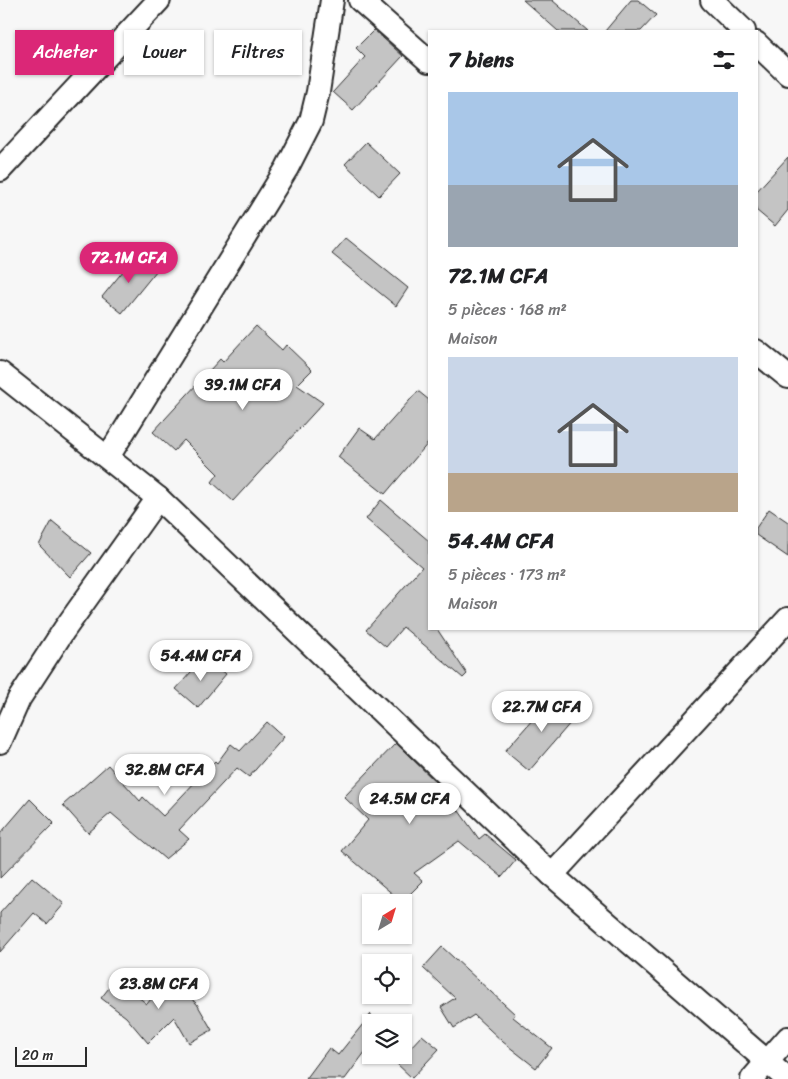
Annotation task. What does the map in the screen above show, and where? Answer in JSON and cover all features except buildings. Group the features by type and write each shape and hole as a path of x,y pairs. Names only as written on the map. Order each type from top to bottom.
{"street":[{"path":"0,170 159,0"},
{"path":"108,457 287,168 311,122 318,92 332,0"},
{"path":"360,0 428,60"},
{"path":"712,0 743,30"},
{"path":"758,45 788,74"},
{"path":"758,352 788,377"},
{"path":"0,373 158,498 552,875 787,1079"},
{"path":"0,742 19,699 64,630 158,498"},
{"path":"552,875 788,619"},
{"path":"752,1079 788,1038"}]}
